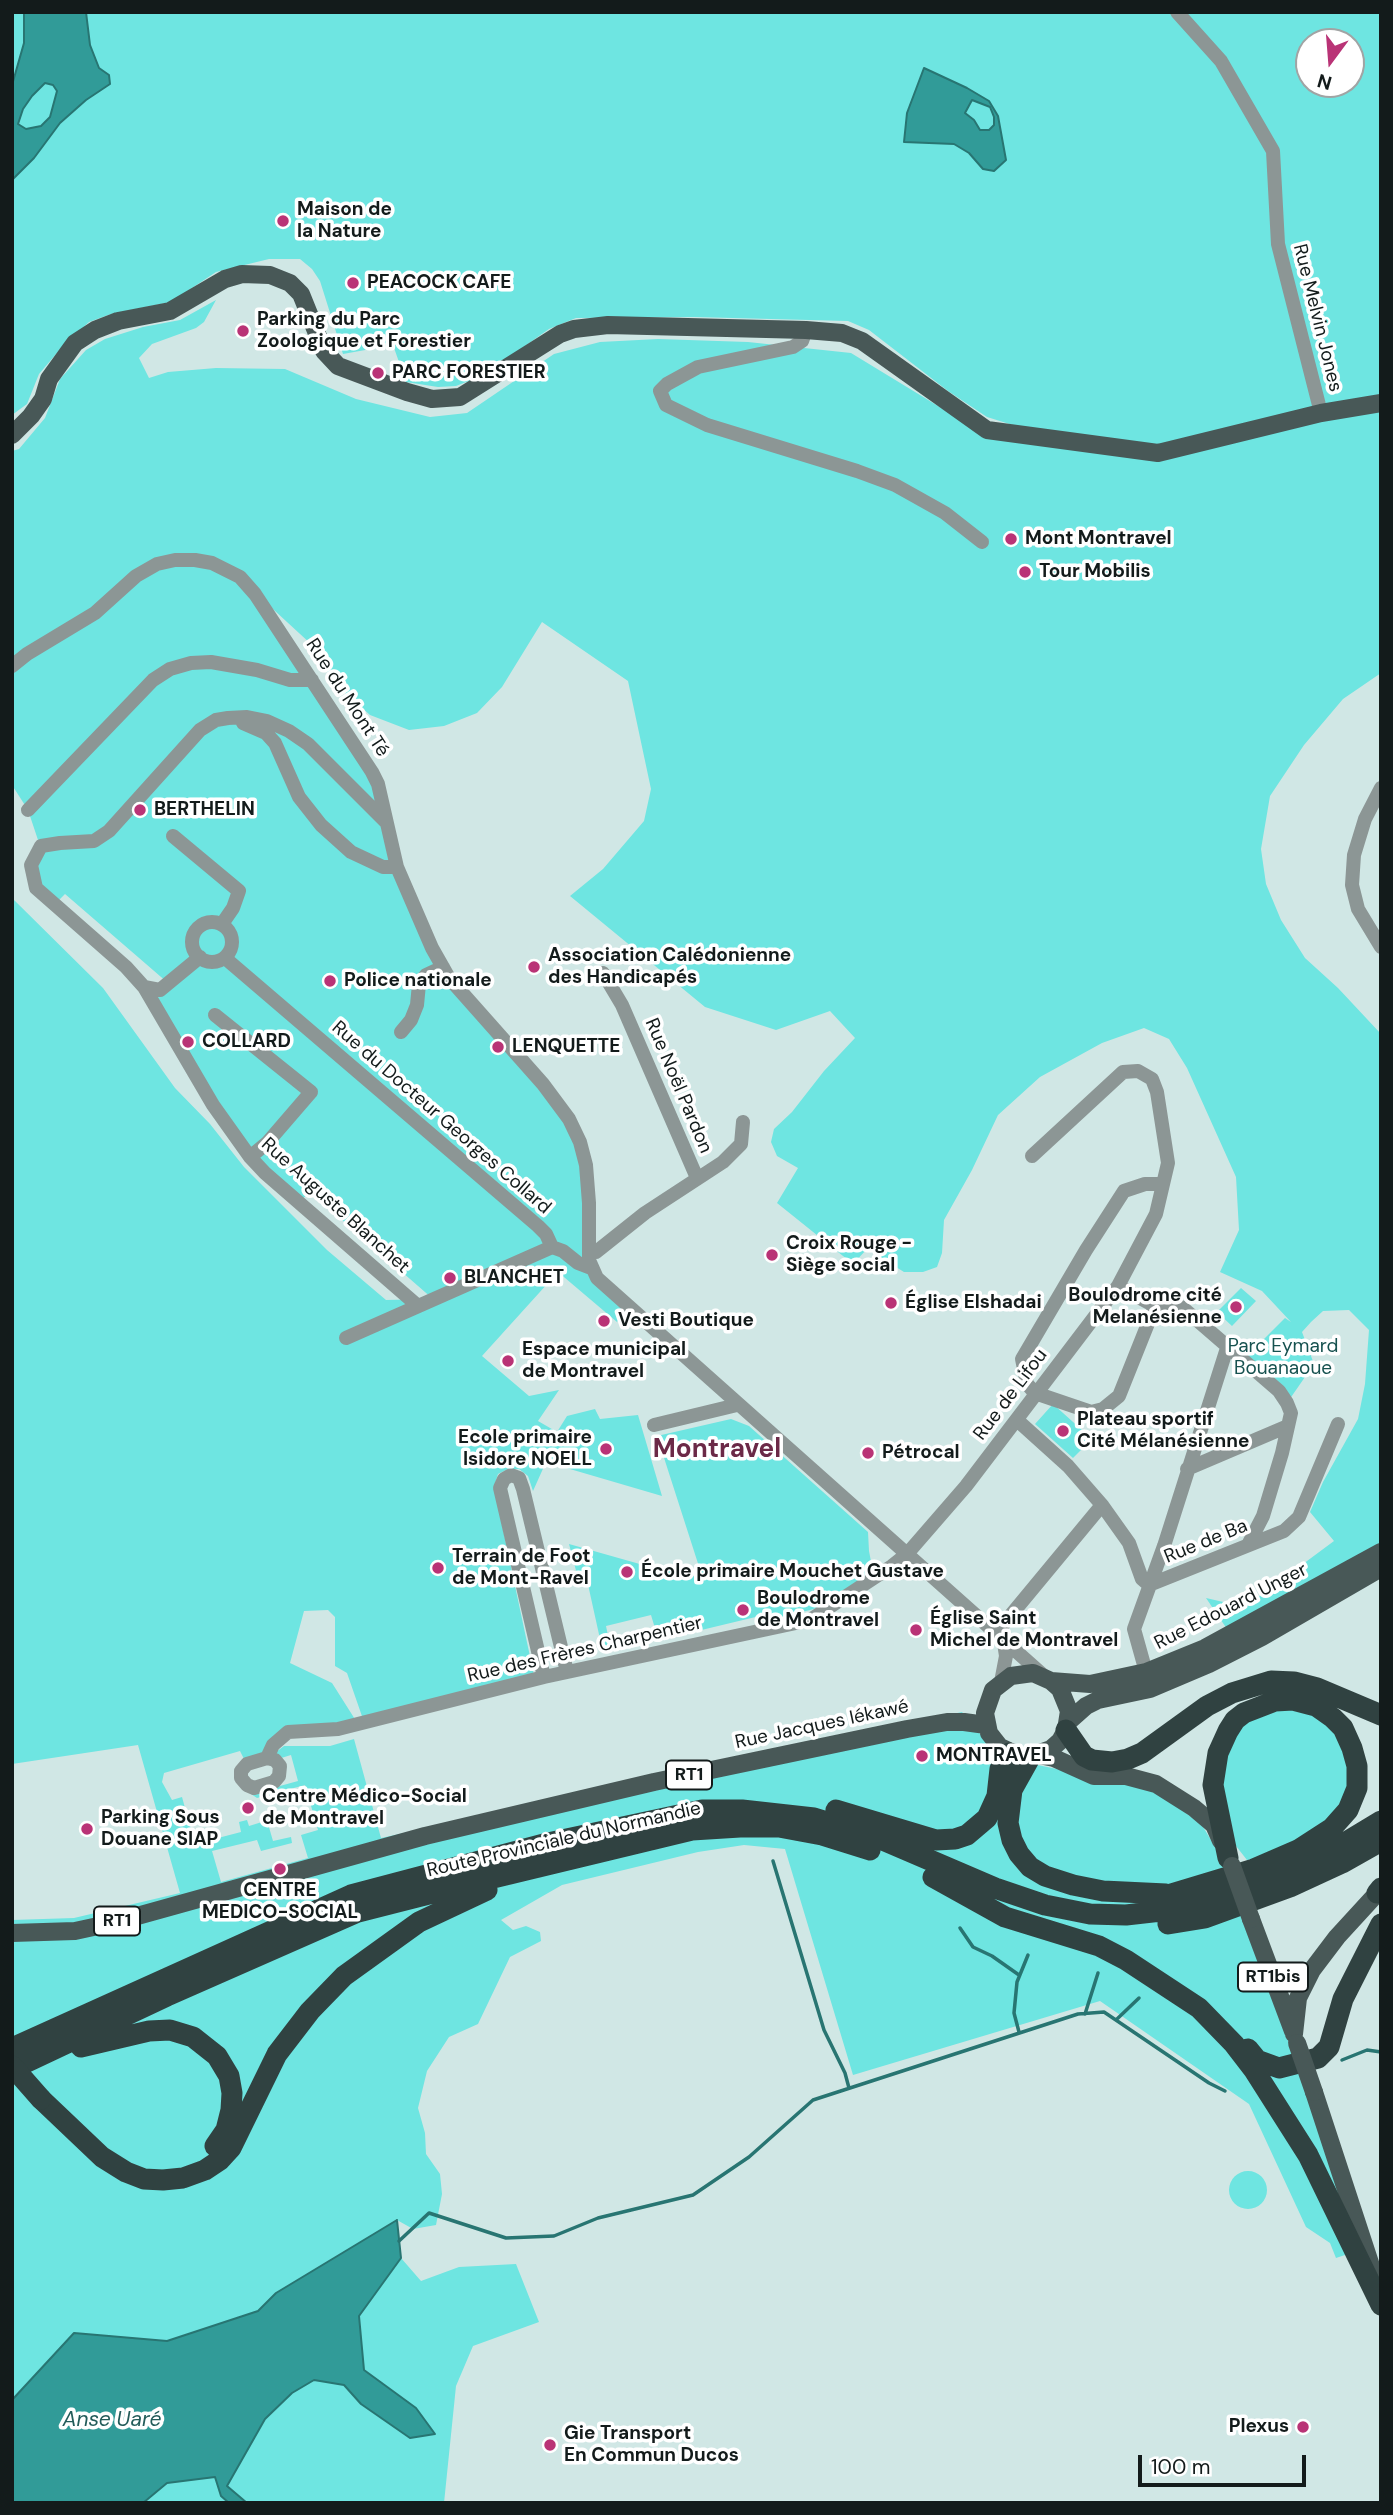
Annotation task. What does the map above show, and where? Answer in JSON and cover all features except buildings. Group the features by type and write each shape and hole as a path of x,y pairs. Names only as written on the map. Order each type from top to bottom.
{"highway":[{"path":"1067,1726 1084,1756 1101,1763 1128,1759 1142,1753 1231,1693 1271,1681 1294,1682 1317,1688 1371,1712"},
{"path":"1213,1825 1203,1783 1203,1764 1207,1746 1217,1726 1233,1707 1261,1693 1278,1692 1316,1696 1371,1712"},
{"path":"901,1848 1075,1902 1105,1904 1147,1902 1254,1869 1298,1850 1332,1828 1348,1810 1357,1788 1357,1766 1343,1728 1316,1706 1293,1700 1275,1701 1244,1713 1228,1731 1218,1754 1213,1786 1230,1862"},
{"path":"742,1810 815,1805 946,1841 967,1835 987,1818 997,1796 1000,1769 1009,1752"},
{"path":"1035,1755 1012,1790 1008,1823 1019,1854 1030,1867 1058,1881 1103,1891 1171,1895"},
{"name":"Route Provinciale du Normandie","path":"12,2048 351,1895 548,1843 702,1810 742,1810"},
{"path":"742,1810 814,1818 876,1837 995,1888 1045,1905 1090,1914 1126,1916 1208,1902 1322,1856 1381,1821"},
{"name":"Route Provinciale du Normandie","path":"12,2067 358,1912 692,1830 779,1827 822,1835 859,1846 1032,1914 1079,1925 1123,1927 1205,1918 1290,1887 1381,1841"},
{"path":"12,2067 41,2099 102,2157 125,2172 144,2179 163,2180 183,2178 205,2170 231,2148 277,2054 310,2011 344,1976 419,1922 449,1906 577,1857"},
{"path":"933,1877 1005,1917 1099,1946 1126,1960 1220,2019 1257,2060 1268,2066 1279,2067 1318,2058 1329,2047 1343,1999 1381,1924"},
{"path":"1199,2008 1234,2044 1254,2070 1308,2155 1381,2305"},
{"path":"41,2056 149,2031 170,2031 194,2037 217,2056 229,2076 232,2093 226,2130 218,2143 194,2164 178,2168 156,2168 133,2163 114,2152 85,2125 41,2099"}],"main road":[{"path":"12,435 43,399 49,379 75,343 95,330 118,321 170,310 225,279 242,274 270,275 290,284 301,294 324,351 338,366 432,399 460,397 548,340 581,328 608,325 842,333 862,341 986,430 1158,453 1321,413 1381,403"},
{"name":"Rue Edouard Unger","path":"1047,1679 1090,1684 1146,1672 1205,1648 1381,1552"},
{"name":"Rue Edouard Unger","path":"1067,1726 1086,1706 1098,1700 1150,1689 1209,1664 1262,1637 1381,1568"},
{"path":"1035,1755 1051,1749 1067,1726 1066,1700 1047,1679 1021,1674 1001,1682 988,1701 986,1725 993,1740 1009,1752 1054,1758 1094,1776 1126,1776 1156,1784 1177,1795 1213,1825"},
{"name":"Rue Jacques Iékawé","path":"947,1723 988,1701"},
{"name":"Rue Jacques Iékawé","path":"12,1933 75,1931 425,1836 654,1782 907,1728 964,1722 986,1725"},
{"name":"RT1bis","path":"1213,1825 1230,1862 1296,2038 1381,2294"},
{"path":"1296,2038 1298,1998 1312,1970 1379,1890"}],"street":[{"name":"Rue Melvin Jones","path":"1177,12 1221,61 1273,151 1278,244 1321,413"},
{"path":"806,330 802,341 793,347 698,366 660,391 666,404 707,425 895,485 945,513 982,542"},
{"name":"Rue du Mont Té","path":"12,666 95,613 123,587 157,564 194,560 212,563 240,577 255,594 372,772 378,784 397,867 416,914 449,978 543,1084 569,1119 580,1142 586,1164 591,1268"},
{"path":"28,810 153,680 170,669 191,663 211,662 257,670 290,680 312,680"},
{"path":"228,718 247,717 267,721 289,731 308,744 386,822"},
{"path":"228,718 266,733 271,738 299,797 321,825 351,852 383,867 397,867"},
{"name":"Rue Auguste Blanchet","path":"228,718 216,720 200,730 109,831 94,841 41,846 32,865 36,888 126,967 144,987 213,1105 250,1157 418,1306"},
{"path":"1381,788 1364,820 1354,855 1352,885 1358,909 1381,947"},
{"path":"173,836 239,891 233,908 222,924"},
{"path":"209,922 222,924 233,940 225,958 212,962 200,957 195,953 192,940 198,928 209,922"},
{"path":"144,987 160,990 200,957"},
{"name":"Rue du Docteur Georges Collard","path":"225,958 538,1226 546,1234 552,1247 564,1251 578,1263 591,1268 597,1278 628,1309 1047,1679"},
{"path":"401,1032 411,1020 417,1005 419,984 426,975 443,967"},
{"name":"Rue Noël Pardon","path":"603,973 622,1005 697,1178"},
{"path":"215,1015 312,1092 267,1143 250,1157"},
{"name":"Rue de Lifou","path":"906,1554 966,1486 1118,1286 1156,1214 1168,1163 1157,1091 1152,1079 1138,1071 1123,1072 1032,1156"},
{"path":"589,1252 596,1252 645,1213 723,1162 741,1144 743,1122"},
{"path":"1155,1306 1119,1396 1102,1409 1091,1412 1035,1393 1027,1384 1022,1359 1124,1191 1144,1184 1162,1184"},
{"path":"346,1338 552,1247"},
{"path":"1118,1286 1155,1306 1171,1302 1183,1308 1279,1391 1291,1413 1263,1516 1248,1545"},
{"path":"1146,1672 1134,1629 1227,1348"},
{"path":"654,1425 737,1405"},
{"name":"Rue de Ba","path":"1017,1420 1068,1466 1102,1505 1129,1543 1142,1579 1149,1585 1284,1531 1299,1517 1338,1424"},
{"path":"1187,1469 1288,1426"},
{"path":"544,1678 500,1488 504,1479 511,1475 519,1479 523,1489 567,1672"},
{"path":"1001,1682 1005,1670 1000,1638 1102,1505"},
{"name":"Rue des Frères Charpentier","path":"267,1758 273,1745 288,1731 338,1729 567,1672 810,1620 906,1554"}],"green space":[{"name":"Parc Eymard Bouanaoue","path":"12,12 1381,12 1381,673 1343,699 1304,745 1270,796 1261,849 1266,884 1281,920 1305,958 1338,988 1381,1034 1381,1544 1227,1629 1206,1598 1245,1607 1334,1541 1310,1512 1323,1482 1358,1419 1365,1384 1369,1330 1349,1310 1323,1311 1302,1332 1314,1364 1287,1403 1242,1361 1285,1318 1291,1322 1262,1291 1220,1272 1239,1230 1236,1177 1187,1068 1169,1039 1144,1028 1102,1043 1040,1077 998,1115 944,1220 942,1253 937,1267 923,1272 904,1272 867,1249 853,1264 777,1203 798,1168 777,1156 771,1142 774,1129 792,1112 824,1071 855,1038 830,1011 776,1030 705,1007 570,896 603,869 644,821 651,789 628,681 542,622 502,687 477,713 444,726 409,730 370,715 334,683 312,645 262,599 362,754 432,948 543,1084 580,1142 589,1260 628,1309 617,1322 558,1272 482,1356 529,1396 559,1390 538,1421 557,1432 567,1416 595,1409 600,1419 638,1415 662,1496 546,1462 533,1491 528,1476 519,1469 508,1469 498,1474 494,1487 535,1680 364,1722 347,1673 335,1666 335,1617 328,1610 304,1611 290,1663 332,1683 358,1724 288,1732 269,1753 244,1759 240,1751 164,1773 162,1782 172,1800 182,1797 195,1844 241,1832 239,1822 247,1820 249,1826 262,1822 262,1818 266,1817 273,1841 291,1837 292,1843 261,1851 257,1840 212,1851 221,1882 308,1858 301,1835 318,1830 305,1785 257,1798 251,1794 298,1781 291,1755 278,1759 276,1752 284,1746 330,1746 354,1739 381,1838 962,1712 999,1757 1134,1785 1162,1795 1202,1825 1221,1857 1272,1993 1360,2250 1336,2258 1330,2243 1306,2227 1249,2104 1100,2001 853,2075 785,1849 744,1845 698,1852 562,1885 501,1920 513,1930 526,1926 540,1932 541,1941 510,1957 478,2024 449,2037 427,2071 418,2108 425,2133 426,2154 440,2174 442,2194 436,2225 413,2229 397,2220 276,2293 258,2311 167,2341 74,2333 12,2400 12,1920 74,1918 180,1893 138,1745 12,1764 12,898 103,988 175,1088 210,1124 244,1167 327,1250 386,1300 433,1299 310,1192 299,1202 265,1173 144,987 168,983 65,894 54,905 36,888 40,846 28,810 12,785 12,451 19,449 45,418 60,379 86,350 105,339 143,327 180,320 216,300 204,322 196,328 152,344 139,358 149,378 168,372 216,368 285,369 356,399 430,417 467,413 554,354 600,342 658,339 748,342 851,353 984,434 1153,459 1173,443 1150,445 1032,431 987,417 948,391 869,330 848,321 694,317 576,318 549,329 484,375 456,386 438,387 406,382 393,345 343,354 320,281 312,269 300,259 269,259 216,272 171,302 111,314 89,322 62,347 39,374 27,404 12,415"},
{"name":"Boulodrome cité Melanésienne","path":"1241,1288 1256,1301 1232,1326 1217,1312"},
{"name":"Plateau sportif Cité Mélanésienne","path":"1053,1404 1092,1439 1073,1458 1035,1424"},
{"path":"731,1419 749,1426 868,1532 873,1572 814,1609 770,1620 768,1614 664,1639 657,1635 651,1615 606,1626 610,1645 602,1648 587,1580 579,1582 569,1544 703,1579 657,1436"},
{"path":"1316,1706 1352,1748 1348,1810 1254,1869 1222,1828 1213,1786 1244,1713"},
{"path":"1248,2171 1261,2177 1267,2190 1261,2203 1248,2209 1235,2203 1229,2190 1235,2177"},
{"path":"401,2258 421,2281 459,2267 516,2264 539,2322 473,2346 456,2386 444,2503 247,2503 226,2487 265,2419 292,2393 314,2380 344,2385 361,2404 416,2408 364,2370 359,2316"},
{"path":"215,2477 221,2496 229,2503 143,2503 167,2483"}],"water":[{"path":"24,12 86,12 90,45 99,68 109,75 110,84 86,100 60,123 34,158 12,180 12,85 24,43","holes":["45,83 53,85 57,91 50,117 41,126 26,129 18,124 23,109 32,96"]},
{"path":"924,68 967,88 989,101 998,116 1006,160 994,171 983,169 969,153 954,144 904,142 907,113","holes":["972,100 990,107 994,125 989,130 980,130 974,120 965,113"]},
{"name":"Anse Uaré","path":"397,2220 401,2258 359,2316 364,2370 416,2408 435,2434 410,2438 361,2404 344,2385 314,2380 292,2393 265,2419 227,2486 247,2503 229,2503 221,2496 215,2477 167,2483 143,2503 12,2503 12,2400 74,2333 167,2341 258,2311 276,2293"}],"waterway":[{"path":"773,1861 824,2030 845,2073 849,2088"},
{"path":"960,1928 973,1947 992,1956 1019,1975"},
{"path":"1019,2032 1014,2013 1017,1982 1028,1955"},
{"path":"1085,2014 1098,1973"},
{"path":"1117,2019 1139,1998"},
{"path":"399,2241 429,2213 506,2238 554,2236 598,2218 693,2195 749,2157 813,2100 1078,2014 1104,2012 1225,2091"},
{"path":"1342,2060 1367,2050 1381,2052"}],"place":[{"name":"Maison de la Nature","path":"283,221"},
{"name":"PEACOCK CAFE","path":"353,283"},
{"name":"Parking du Parc Zoologique et Forestier","path":"243,331"},
{"name":"PARC FORESTIER","path":"378,373"},
{"name":"Mont Montravel","path":"1011,539"},
{"name":"Tour Mobilis","path":"1025,572"},
{"name":"BERTHELIN","path":"140,810"},
{"name":"Association Calédonienne des Handicapés","path":"534,967"},
{"name":"Police nationale","path":"330,981"},
{"name":"COLLARD","path":"188,1042"},
{"name":"LENQUETTE","path":"498,1047"},
{"name":"Croix Rouge - Siège social","path":"772,1255"},
{"name":"BLANCHET","path":"450,1278"},
{"name":"Église Elshadai","path":"891,1303"},
{"name":"Boulodrome cité Melanésienne","path":"1236,1307"},
{"name":"Vesti Boutique","path":"604,1321"},
{"name":"Espace municipal de Montravel","path":"508,1361"},
{"name":"Plateau sportif Cité Mélanésienne","path":"1063,1431"},
{"name":"Ecole primaire Isidore NOELL","path":"606,1449"},
{"name":"Pétrocal","path":"868,1453"},
{"name":"Terrain de Foot de Mont-Ravel","path":"438,1568"},
{"name":"École primaire Mouchet Gustave","path":"627,1572"},
{"name":"Boulodrome de Montravel","path":"743,1610"},
{"name":"Église Saint Michel de Montravel","path":"916,1630"},
{"name":"MONTRAVEL","path":"922,1756"},
{"name":"Centre Médico-Social de Montravel","path":"248,1808"},
{"name":"Parking Sous Douane SIAP","path":"87,1829"},
{"name":"CENTRE MEDICO-SOCIAL","path":"280,1869"},
{"name":"Plexus","path":"1303,2427"},
{"name":"Gie Transport En Commun Ducos","path":"550,2445"}],"district":[{"name":"Montravel","path":"717,1450"}]}
